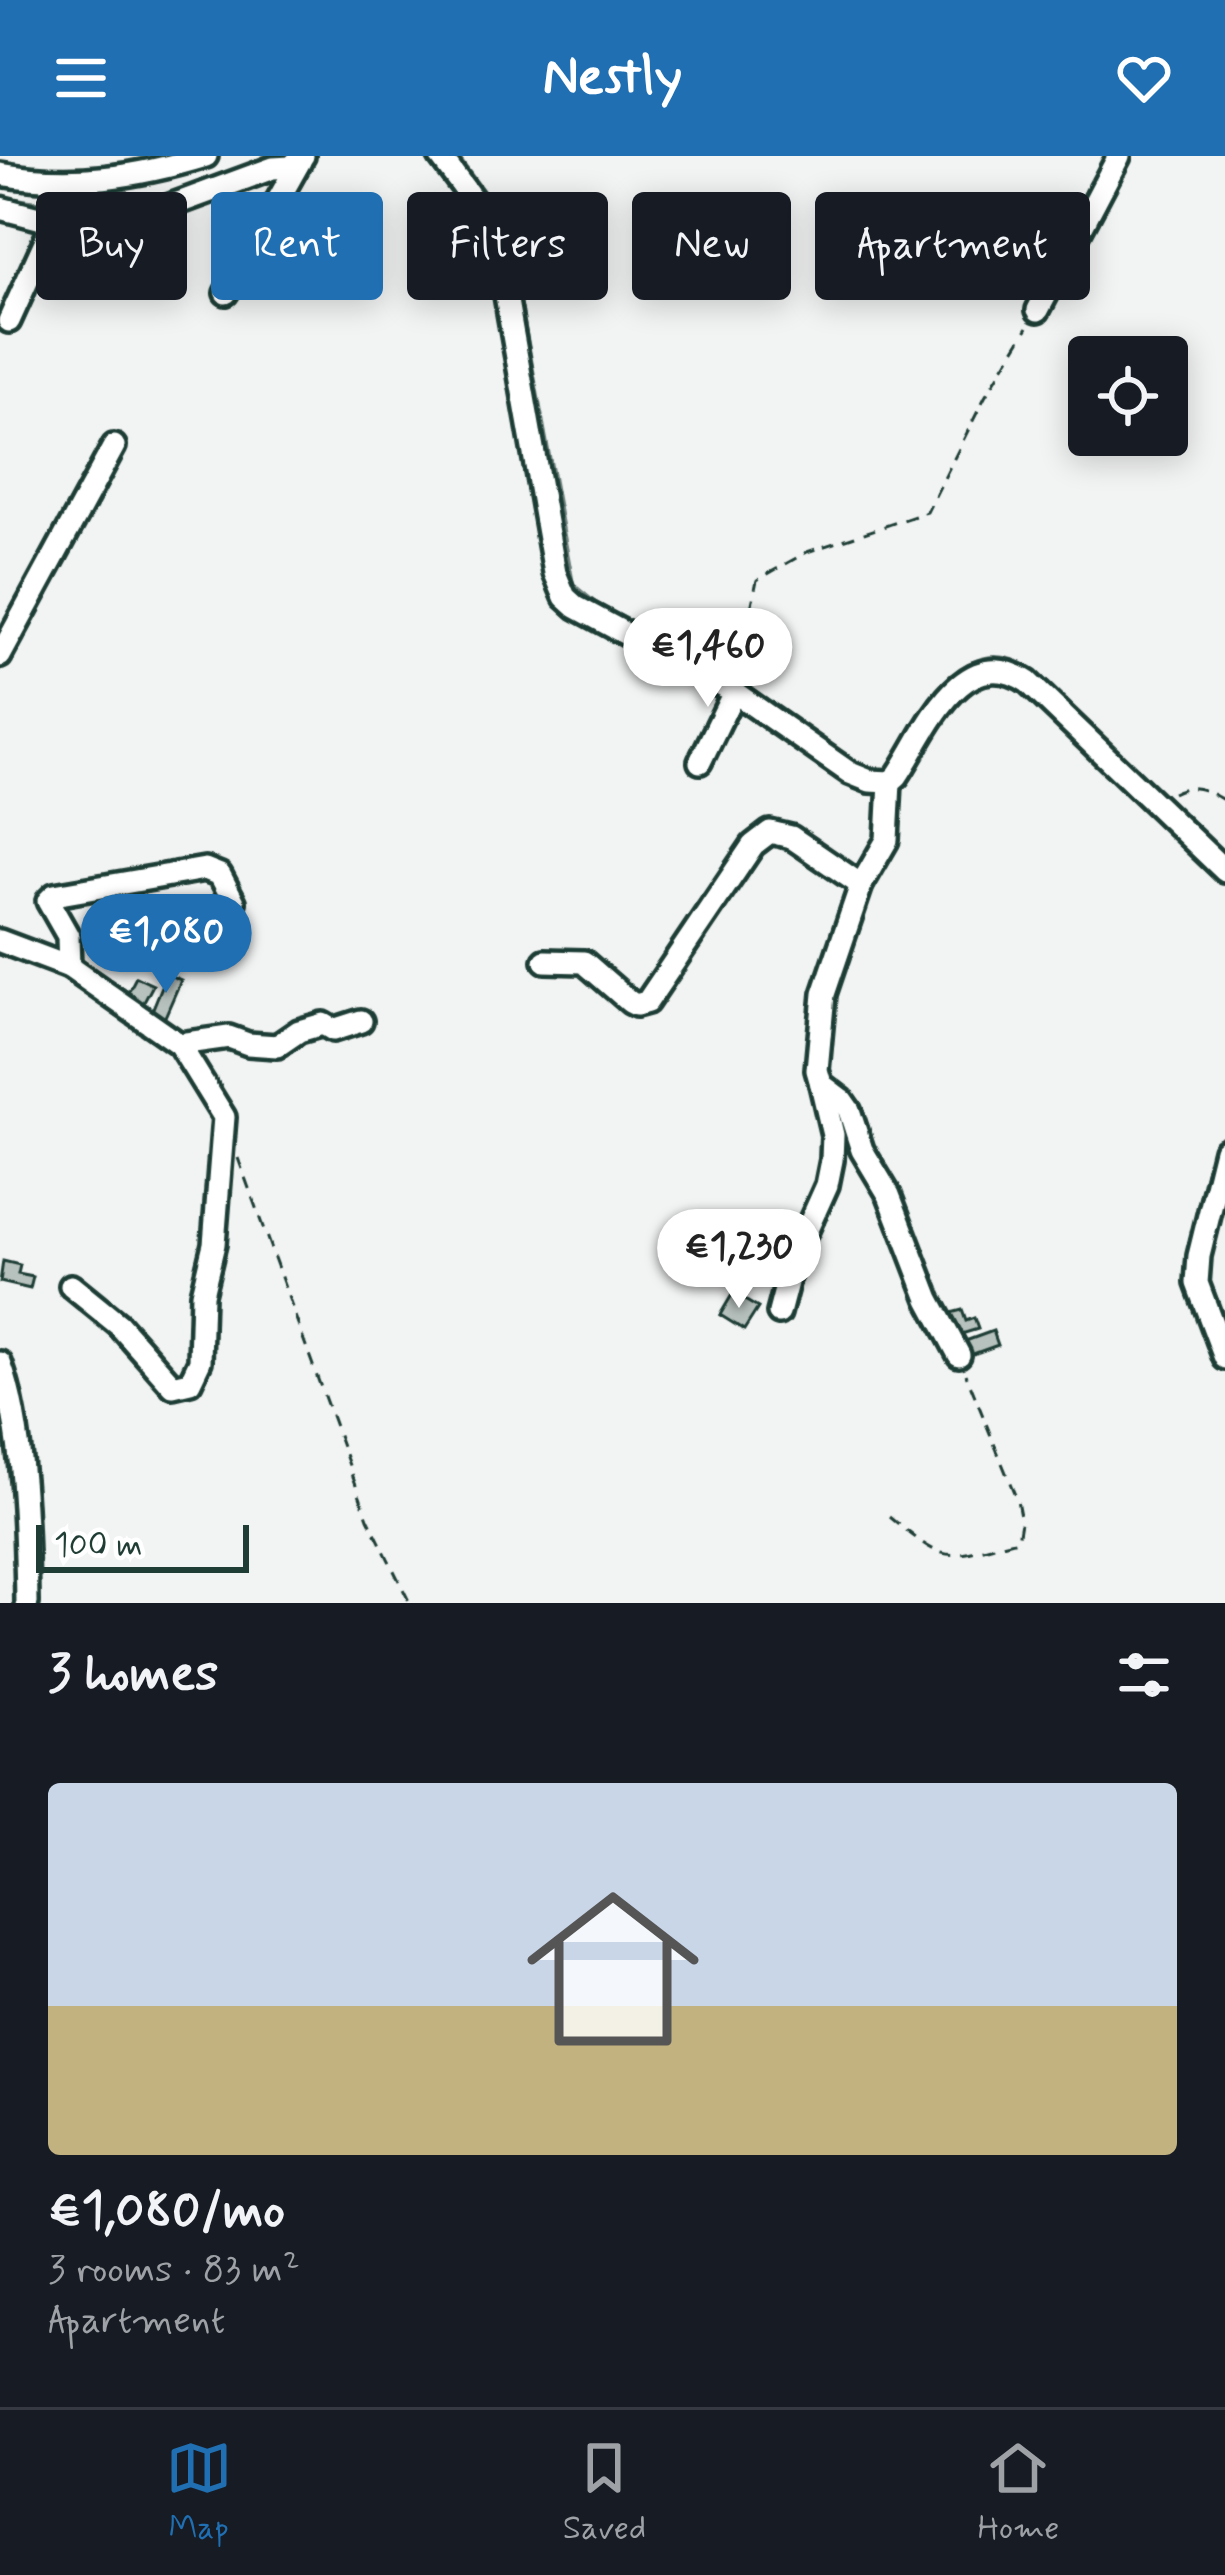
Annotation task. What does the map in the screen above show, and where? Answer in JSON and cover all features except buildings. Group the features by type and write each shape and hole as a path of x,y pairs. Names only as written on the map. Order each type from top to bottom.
{"street":[{"path":"0,174 49,181 97,180 147,173 206,156"},
{"path":"440,156 481,213 503,268 558,585 566,597 592,616 734,692 850,773 890,782"},
{"path":"1038,310 1120,156"},
{"path":"187,200 302,159"},
{"path":"283,192 302,159"},
{"path":"0,208 36,217"},
{"path":"9,321 36,262"},
{"path":"0,656 114,446"},
{"path":"779,1313 792,1263 827,1185 832,1160 832,1135 817,1070 824,994 861,885 887,840 890,782 951,690 980,676 1005,674 1028,682 1225,871"},
{"path":"700,762 734,692"},
{"path":"545,961 584,962 630,1002 647,1002 753,845 770,832 791,837 861,885"},
{"path":"69,967 68,936 48,901 54,895 205,868 220,875 234,902"},
{"path":"0,941 69,967 179,1043 224,1117 214,1244 202,1294 200,1361 190,1382 173,1386 133,1339 71,1286"},
{"path":"179,1043 229,1037 277,1046 299,1031 323,1024 333,1030 361,1021"},
{"path":"821,1084 849,1110 862,1150 889,1195 929,1299 959,1355"},
{"path":"1225,1150 1199,1256 1197,1283 1225,1358"},
{"path":"0,1363 17,1449 27,1603"}],"path":[{"path":"734,692 757,580 807,552 928,512 985,398 1038,310"},
{"path":"1152,803 1186,786 1225,801"},
{"path":"239,1161 368,1518 410,1603"},
{"path":"890,1517 944,1557 1018,1540 1021,1533 1017,1500 959,1355"}],"waterway":[{"path":"239,170 266,156"},
{"path":"457,156 487,197 508,238 573,585 595,603 728,674"},
{"path":"0,197 36,202"},
{"path":"876,771 886,770 893,762 916,721 947,681 965,666 986,658 1008,659 1032,670 1160,792"},
{"path":"746,685 859,766"},
{"path":"1170,801 1225,855"}]}
